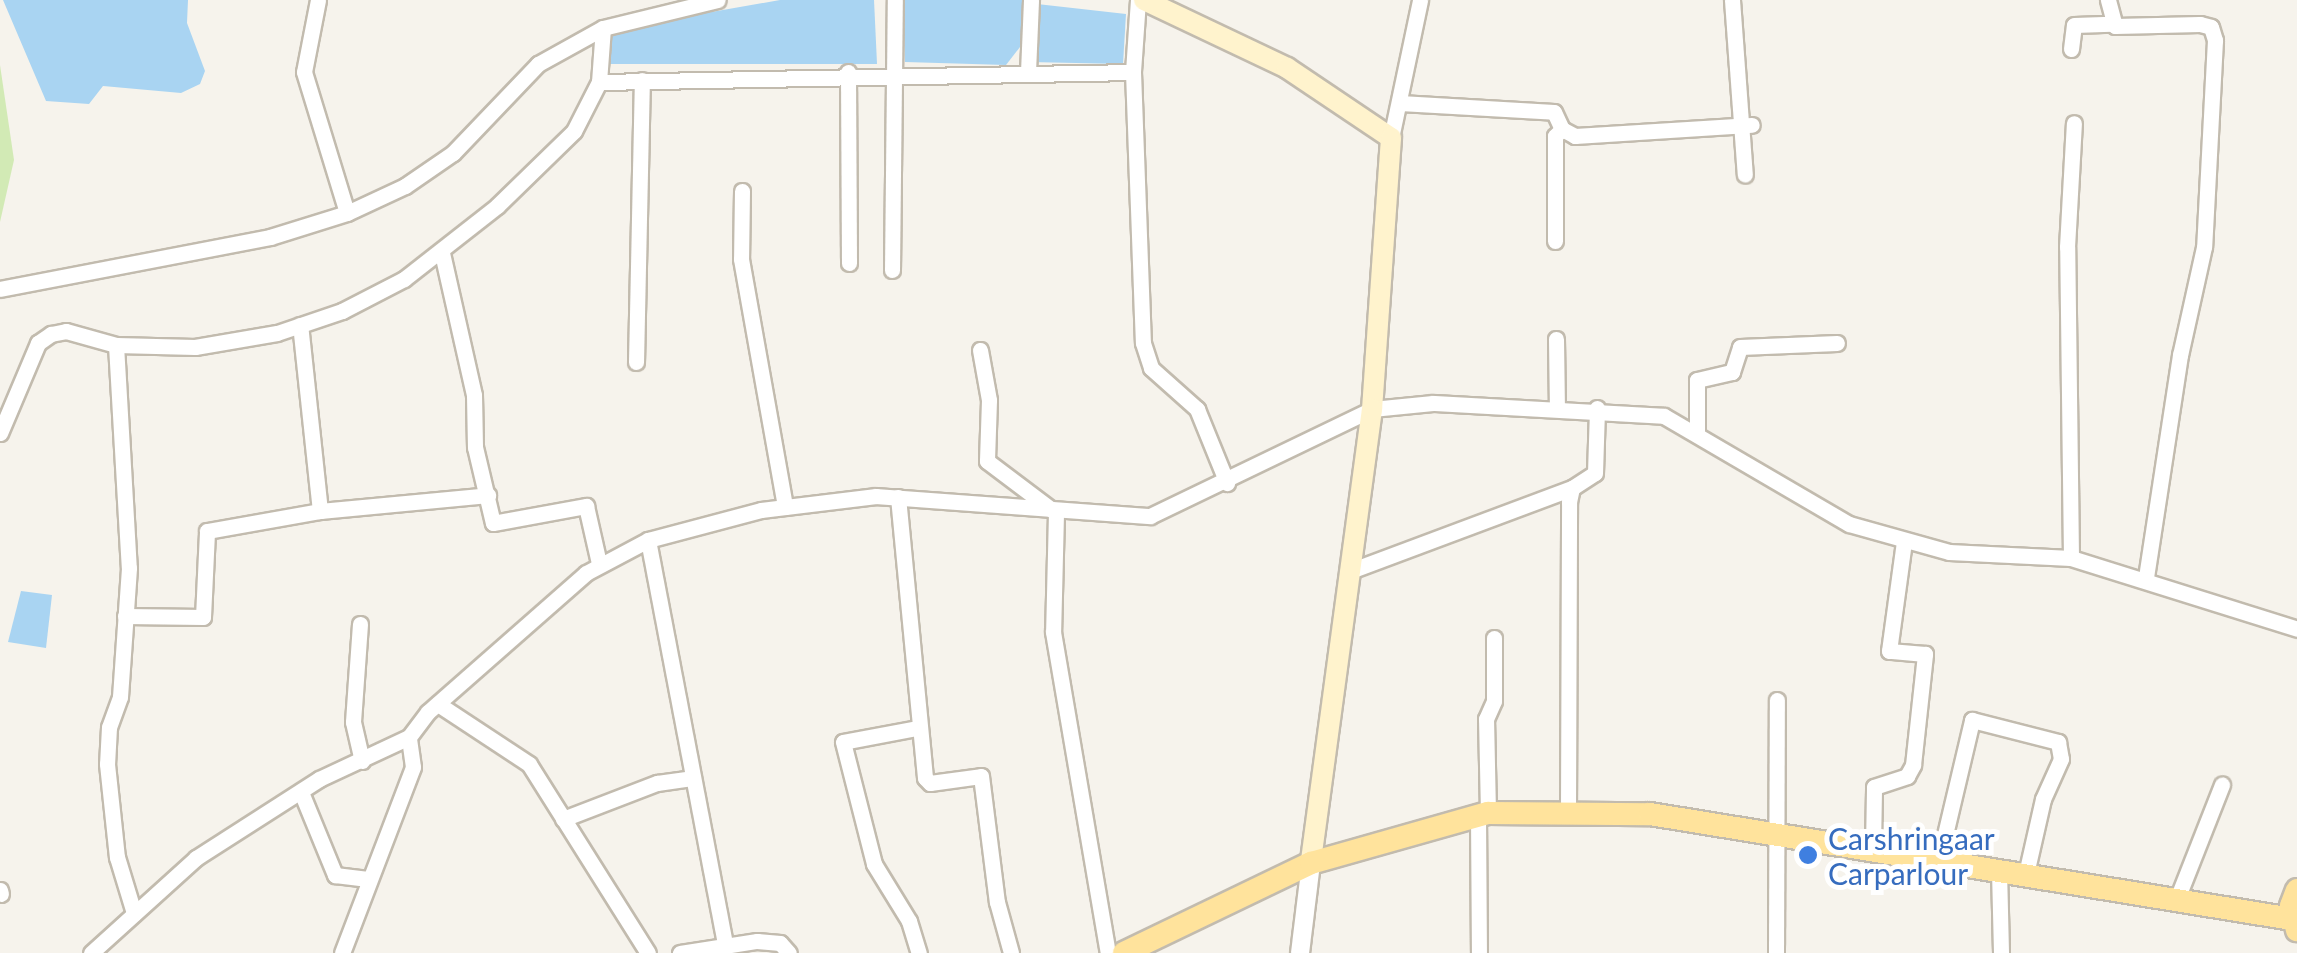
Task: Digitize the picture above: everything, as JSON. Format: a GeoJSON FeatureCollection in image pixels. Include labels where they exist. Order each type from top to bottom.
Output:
{"type":"FeatureCollection","features":[{"type":"Feature","properties":{"kind":"main road"},"geometry":{"type":"LineString","coordinates":[[1141,0],[1287,68],[1391,138],[1372,410],[1311,863]]}},
{"type":"Feature","properties":{"kind":"main road"},"geometry":{"type":"LineString","coordinates":[[1124,953],[1311,863],[1482,814],[1650,814],[2177,898],[2294,924],[2297,890]]}},
{"type":"Feature","properties":{"kind":"street"},"geometry":{"type":"LineString","coordinates":[[318,0],[304,72],[347,213]]}},
{"type":"Feature","properties":{"kind":"street"},"geometry":{"type":"LineString","coordinates":[[0,289],[270,238],[347,213],[405,186],[452,153],[538,64],[602,28],[718,0]]}},
{"type":"Feature","properties":{"kind":"street"},"geometry":{"type":"LineString","coordinates":[[892,270],[895,0]]}},
{"type":"Feature","properties":{"kind":"street"},"geometry":{"type":"LineString","coordinates":[[1028,64],[1031,0]]}},
{"type":"Feature","properties":{"kind":"street"},"geometry":{"type":"LineString","coordinates":[[1141,0],[1133,72],[1142,343],[1151,368],[1197,409],[1228,483]]}},
{"type":"Feature","properties":{"kind":"street"},"geometry":{"type":"LineString","coordinates":[[1391,138],[1420,0]]}},
{"type":"Feature","properties":{"kind":"street"},"geometry":{"type":"LineString","coordinates":[[1732,0],[1734,78],[1744,98],[1749,125],[1745,175]]}},
{"type":"Feature","properties":{"kind":"street"},"geometry":{"type":"LineString","coordinates":[[2108,0],[2111,24]]}},
{"type":"Feature","properties":{"kind":"street"},"geometry":{"type":"LineString","coordinates":[[2071,48],[2074,25],[2200,24],[2211,27],[2214,40],[2204,247],[2177,373],[2146,578]]}},
{"type":"Feature","properties":{"kind":"street"},"geometry":{"type":"LineString","coordinates":[[0,432],[38,344],[51,334],[116,345],[195,347],[300,325],[373,298],[442,254],[555,152],[583,118],[599,82],[602,28]]}},
{"type":"Feature","properties":{"kind":"street"},"geometry":{"type":"LineString","coordinates":[[599,82],[1028,64],[1133,72]]}},
{"type":"Feature","properties":{"kind":"street"},"geometry":{"type":"LineString","coordinates":[[848,72],[848,263]]}},
{"type":"Feature","properties":{"kind":"street"},"geometry":{"type":"LineString","coordinates":[[636,362],[642,80]]}},
{"type":"Feature","properties":{"kind":"street"},"geometry":{"type":"LineString","coordinates":[[1400,103],[1554,112],[1562,129],[1576,136],[1749,125]]}},
{"type":"Feature","properties":{"kind":"street"},"geometry":{"type":"LineString","coordinates":[[2071,558],[2067,305],[2074,123]]}},
{"type":"Feature","properties":{"kind":"street"},"geometry":{"type":"LineString","coordinates":[[1555,241],[1555,136],[1562,129]]}},
{"type":"Feature","properties":{"kind":"street"},"geometry":{"type":"LineString","coordinates":[[742,191],[741,259],[785,506]]}},
{"type":"Feature","properties":{"kind":"street"},"geometry":{"type":"LineString","coordinates":[[442,254],[474,395],[476,447],[492,523],[586,506],[599,563]]}},
{"type":"Feature","properties":{"kind":"street"},"geometry":{"type":"LineString","coordinates":[[300,325],[320,510]]}},
{"type":"Feature","properties":{"kind":"street"},"geometry":{"type":"LineString","coordinates":[[1556,340],[1556,407]]}},
{"type":"Feature","properties":{"kind":"street"},"geometry":{"type":"LineString","coordinates":[[1697,431],[1697,380],[1732,372],[1740,347],[1837,343]]}},
{"type":"Feature","properties":{"kind":"street"},"geometry":{"type":"LineString","coordinates":[[116,345],[129,537],[125,616],[107,764],[116,857],[134,913]]}},
{"type":"Feature","properties":{"kind":"street"},"geometry":{"type":"LineString","coordinates":[[980,350],[990,400],[987,462],[1056,513]]}},
{"type":"Feature","properties":{"kind":"street"},"geometry":{"type":"LineString","coordinates":[[95,953],[196,858],[301,792],[409,737],[438,704],[599,563],[648,540],[785,506],[898,496],[1056,513],[1150,516],[1228,483],[1372,410],[1433,403],[1597,408],[1664,416],[1697,431],[1801,500],[1904,542],[1949,552],[2071,558],[2146,578],[2297,629]]}},
{"type":"Feature","properties":{"kind":"street"},"geometry":{"type":"LineString","coordinates":[[1350,571],[1572,488],[1596,470],[1597,408]]}},
{"type":"Feature","properties":{"kind":"street"},"geometry":{"type":"LineString","coordinates":[[1568,813],[1564,674],[1572,488]]}},
{"type":"Feature","properties":{"kind":"street"},"geometry":{"type":"LineString","coordinates":[[125,616],[203,617],[206,530],[320,510],[488,495]]}},
{"type":"Feature","properties":{"kind":"street"},"geometry":{"type":"LineString","coordinates":[[898,496],[917,728],[930,783],[981,776],[998,902],[1011,953]]}},
{"type":"Feature","properties":{"kind":"street"},"geometry":{"type":"LineString","coordinates":[[1056,513],[1053,632],[1108,953]]}},
{"type":"Feature","properties":{"kind":"street"},"geometry":{"type":"LineString","coordinates":[[648,540],[725,943]]}},
{"type":"Feature","properties":{"kind":"street"},"geometry":{"type":"LineString","coordinates":[[1872,847],[1874,787],[1907,776],[1912,766],[1925,654],[1889,651],[1904,542]]}},
{"type":"Feature","properties":{"kind":"street"},"geometry":{"type":"LineString","coordinates":[[360,624],[353,722],[362,761]]}},
{"type":"Feature","properties":{"kind":"street"},"geometry":{"type":"LineString","coordinates":[[1479,953],[1486,718],[1494,701],[1494,638]]}},
{"type":"Feature","properties":{"kind":"street"},"geometry":{"type":"LineString","coordinates":[[1776,953],[1777,700]]}},
{"type":"Feature","properties":{"kind":"street"},"geometry":{"type":"LineString","coordinates":[[438,704],[512,750],[563,819],[648,953]]}},
{"type":"Feature","properties":{"kind":"street"},"geometry":{"type":"LineString","coordinates":[[1939,860],[1972,720],[2058,742],[2061,760],[2042,800],[2026,874]]}},
{"type":"Feature","properties":{"kind":"street"},"geometry":{"type":"LineString","coordinates":[[917,728],[842,742],[874,864],[919,953]]}},
{"type":"Feature","properties":{"kind":"street"},"geometry":{"type":"LineString","coordinates":[[342,953],[366,879],[413,766],[409,737]]}},
{"type":"Feature","properties":{"kind":"street"},"geometry":{"type":"LineString","coordinates":[[563,819],[656,783],[692,778]]}},
{"type":"Feature","properties":{"kind":"street"},"geometry":{"type":"LineString","coordinates":[[2177,898],[2222,786]]}},
{"type":"Feature","properties":{"kind":"street"},"geometry":{"type":"LineString","coordinates":[[301,792],[335,875],[366,879]]}},
{"type":"Feature","properties":{"kind":"street"},"geometry":{"type":"LineString","coordinates":[[1300,953],[1311,863]]}},
{"type":"Feature","properties":{"kind":"street"},"geometry":{"type":"LineString","coordinates":[[1999,870],[2001,953]]}},
{"type":"Feature","properties":{"kind":"street"},"geometry":{"type":"LineString","coordinates":[[680,953],[725,943],[780,943],[789,953]]}},
{"type":"Feature","properties":{"kind":"green space"},"geometry":{"type":"Polygon","coordinates":[[[0,65],[14,160],[0,222],[0,65]]]}},
{"type":"Feature","properties":{"kind":"water"},"geometry":{"type":"Polygon","coordinates":[[[3,0],[188,0],[187,23],[205,71],[200,84],[181,93],[103,86],[89,104],[46,101],[3,0]]]}},
{"type":"Feature","properties":{"kind":"water"},"geometry":{"type":"Polygon","coordinates":[[[780,0],[874,0],[877,64],[610,64],[604,45],[614,35],[649,23],[780,0]]]}},
{"type":"Feature","properties":{"kind":"water"},"geometry":{"type":"Polygon","coordinates":[[[903,0],[1025,0],[1020,47],[1006,65],[905,62],[903,0]]]}},
{"type":"Feature","properties":{"kind":"water"},"geometry":{"type":"Polygon","coordinates":[[[1037,4],[1126,14],[1123,64],[1029,62],[1037,4]]]}},
{"type":"Feature","properties":{"kind":"water"},"geometry":{"type":"Polygon","coordinates":[[[21,591],[52,595],[46,648],[8,642],[21,591]]]}},
{"type":"Feature","properties":{"kind":"place","name":"Carshringaar Carparlour"},"geometry":{"type":"Point","coordinates":[1808,855]}}]}
